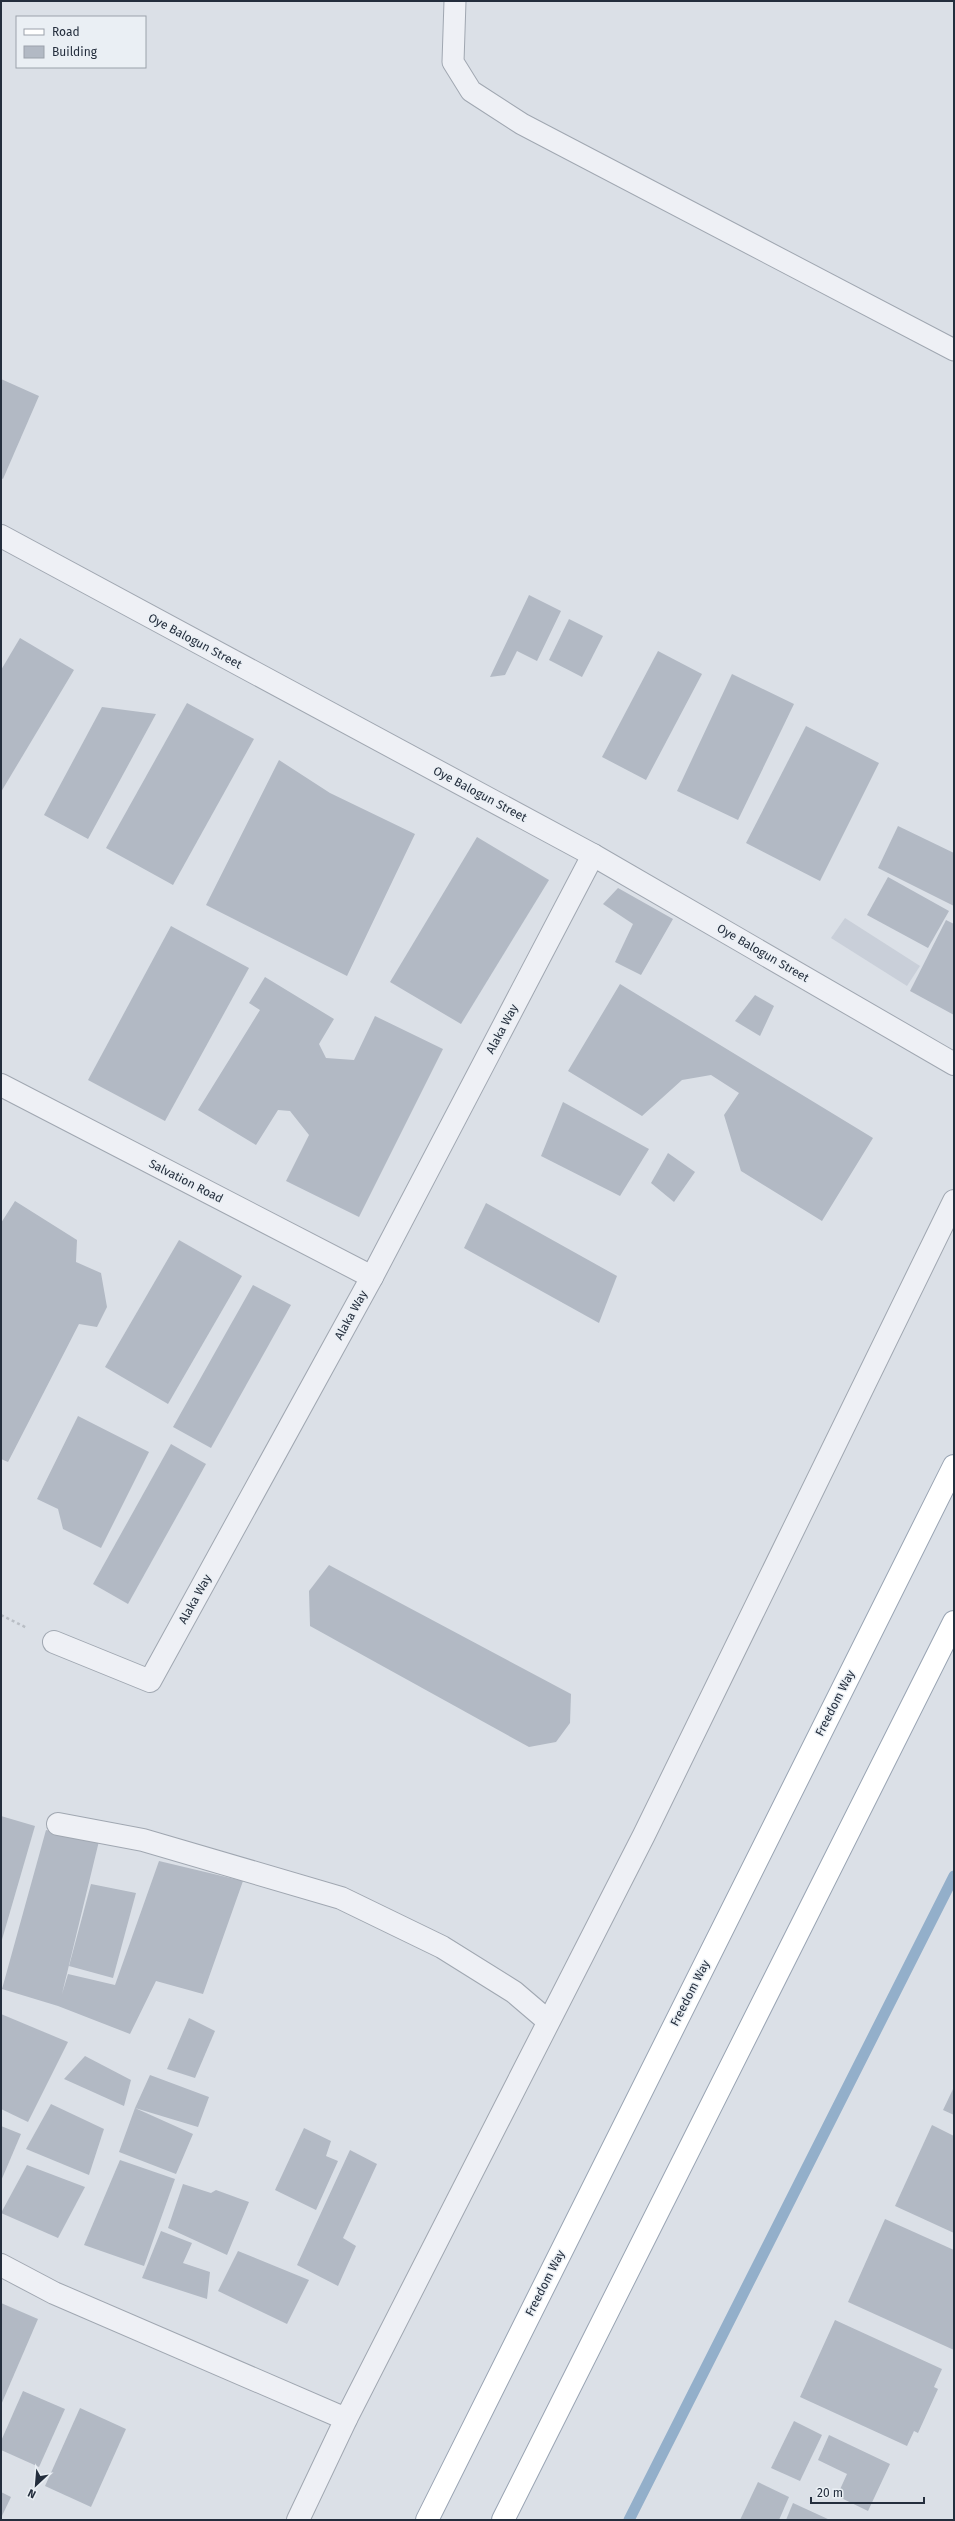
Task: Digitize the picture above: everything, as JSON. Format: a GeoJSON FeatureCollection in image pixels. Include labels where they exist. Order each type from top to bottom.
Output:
{"type":"FeatureCollection","features":[{"type":"Feature","properties":{"kind":"main road","name":"Freedom Way"},"geometry":{"type":"LineString","coordinates":[[427,2520],[954,1466]]}},
{"type":"Feature","properties":{"kind":"main road"},"geometry":{"type":"LineString","coordinates":[[503,2520],[954,1622]]}},
{"type":"Feature","properties":{"kind":"street","name":"Oye Balogun Street"},"geometry":{"type":"LineString","coordinates":[[1,536],[593,855],[954,1064]]}},
{"type":"Feature","properties":{"kind":"street","name":"Alaka Way"},"geometry":{"type":"LineString","coordinates":[[54,1642],[150,1681],[372,1277],[593,855]]}},
{"type":"Feature","properties":{"kind":"street","name":"Salvation Road"},"geometry":{"type":"LineString","coordinates":[[1,1085],[372,1277]]}},
{"type":"Feature","properties":{"kind":"street"},"geometry":{"type":"LineString","coordinates":[[298,2520],[346,2419],[548,2021],[644,1836],[954,1200]]}},
{"type":"Feature","properties":{"kind":"street"},"geometry":{"type":"LineString","coordinates":[[58,1824],[142,1840],[341,1898],[442,1946],[514,1992],[548,2021]]}},
{"type":"Feature","properties":{"kind":"street"},"geometry":{"type":"LineString","coordinates":[[1,2265],[54,2293],[346,2419]]}},
{"type":"Feature","properties":{"kind":"lane"},"geometry":{"type":"LineString","coordinates":[[455,1],[453,62],[471,91],[536,131],[954,350]]}},
{"type":"Feature","properties":{"kind":"shaded area"},"geometry":{"type":"Polygon","coordinates":[[[845,918],[920,966],[907,986],[831,938],[845,918]]]}},
{"type":"Feature","properties":{"kind":"building"},"geometry":{"type":"Polygon","coordinates":[[[1,379],[39,396],[3,479],[1,478],[1,379]]]}},
{"type":"Feature","properties":{"kind":"building"},"geometry":{"type":"Polygon","coordinates":[[[529,595],[561,611],[537,661],[517,651],[505,675],[490,677],[529,595]]]}},
{"type":"Feature","properties":{"kind":"building"},"geometry":{"type":"Polygon","coordinates":[[[569,619],[603,636],[582,677],[549,660],[569,619]]]}},
{"type":"Feature","properties":{"kind":"building"},"geometry":{"type":"Polygon","coordinates":[[[20,638],[74,670],[1,792],[1,670],[20,638]]]}},
{"type":"Feature","properties":{"kind":"building"},"geometry":{"type":"Polygon","coordinates":[[[658,651],[702,674],[646,780],[602,757],[658,651]]]}},
{"type":"Feature","properties":{"kind":"building"},"geometry":{"type":"Polygon","coordinates":[[[732,674],[794,704],[738,820],[677,791],[732,674]]]}},
{"type":"Feature","properties":{"kind":"building"},"geometry":{"type":"Polygon","coordinates":[[[187,703],[254,739],[173,885],[106,848],[187,703]]]}},
{"type":"Feature","properties":{"kind":"building"},"geometry":{"type":"Polygon","coordinates":[[[102,707],[156,714],[88,839],[44,815],[102,707]]]}},
{"type":"Feature","properties":{"kind":"building"},"geometry":{"type":"Polygon","coordinates":[[[806,726],[879,763],[820,881],[746,843],[806,726]]]}},
{"type":"Feature","properties":{"kind":"building"},"geometry":{"type":"Polygon","coordinates":[[[279,760],[330,793],[415,834],[347,976],[206,905],[279,760]]]}},
{"type":"Feature","properties":{"kind":"building"},"geometry":{"type":"Polygon","coordinates":[[[898,826],[954,853],[954,906],[878,868],[898,826]]]}},
{"type":"Feature","properties":{"kind":"building"},"geometry":{"type":"Polygon","coordinates":[[[477,837],[549,880],[461,1024],[390,982],[477,837]]]}},
{"type":"Feature","properties":{"kind":"building"},"geometry":{"type":"Polygon","coordinates":[[[888,877],[949,911],[928,948],[867,915],[888,877]]]}},
{"type":"Feature","properties":{"kind":"building"},"geometry":{"type":"Polygon","coordinates":[[[618,888],[673,919],[641,975],[615,962],[633,924],[603,904],[618,888]]]}},
{"type":"Feature","properties":{"kind":"building"},"geometry":{"type":"Polygon","coordinates":[[[946,920],[954,924],[954,1015],[910,991],[946,920]]]}},
{"type":"Feature","properties":{"kind":"building"},"geometry":{"type":"Polygon","coordinates":[[[171,926],[249,968],[165,1121],[88,1080],[171,926]]]}},
{"type":"Feature","properties":{"kind":"building"},"geometry":{"type":"Polygon","coordinates":[[[265,977],[334,1019],[319,1044],[326,1058],[354,1060],[375,1016],[443,1049],[359,1217],[286,1181],[309,1135],[290,1111],[278,1110],[256,1145],[198,1110],[260,1010],[249,1003],[265,977]]]}},
{"type":"Feature","properties":{"kind":"building"},"geometry":{"type":"Polygon","coordinates":[[[620,984],[873,1138],[822,1221],[741,1171],[724,1115],[739,1093],[711,1075],[682,1080],[642,1116],[568,1071],[620,984]]]}},
{"type":"Feature","properties":{"kind":"building"},"geometry":{"type":"Polygon","coordinates":[[[755,995],[774,1006],[760,1036],[735,1021],[755,995]]]}},
{"type":"Feature","properties":{"kind":"building"},"geometry":{"type":"Polygon","coordinates":[[[563,1102],[649,1149],[620,1196],[541,1156],[563,1102]]]}},
{"type":"Feature","properties":{"kind":"building"},"geometry":{"type":"Polygon","coordinates":[[[668,1153],[695,1172],[674,1202],[651,1183],[668,1153]]]}},
{"type":"Feature","properties":{"kind":"building"},"geometry":{"type":"Polygon","coordinates":[[[15,1201],[77,1240],[76,1262],[101,1273],[107,1307],[97,1327],[79,1324],[8,1462],[1,1459],[1,1223],[15,1201]]]}},
{"type":"Feature","properties":{"kind":"building"},"geometry":{"type":"Polygon","coordinates":[[[486,1203],[617,1276],[599,1323],[464,1248],[486,1203]]]}},
{"type":"Feature","properties":{"kind":"building"},"geometry":{"type":"Polygon","coordinates":[[[179,1240],[242,1276],[168,1404],[105,1367],[179,1240]]]}},
{"type":"Feature","properties":{"kind":"building"},"geometry":{"type":"Polygon","coordinates":[[[253,1285],[291,1305],[211,1448],[173,1427],[253,1285]]]}},
{"type":"Feature","properties":{"kind":"building"},"geometry":{"type":"Polygon","coordinates":[[[78,1416],[149,1452],[101,1548],[63,1529],[58,1509],[37,1499],[78,1416]]]}},
{"type":"Feature","properties":{"kind":"building"},"geometry":{"type":"Polygon","coordinates":[[[171,1444],[206,1464],[128,1604],[93,1584],[171,1444]]]}},
{"type":"Feature","properties":{"kind":"building"},"geometry":{"type":"Polygon","coordinates":[[[329,1565],[571,1694],[570,1723],[556,1742],[529,1747],[310,1626],[309,1591],[329,1565]]]}},
{"type":"Feature","properties":{"kind":"building"},"geometry":{"type":"Polygon","coordinates":[[[1,1816],[35,1826],[1,1943],[1,1816]]]}},
{"type":"Feature","properties":{"kind":"building"},"geometry":{"type":"Polygon","coordinates":[[[46,1830],[99,1841],[62,1994],[68,1974],[115,1985],[159,1861],[243,1881],[203,1994],[156,1981],[130,2034],[58,2006],[2,1989],[46,1830]]]}},
{"type":"Feature","properties":{"kind":"building"},"geometry":{"type":"Polygon","coordinates":[[[91,1884],[136,1893],[113,1978],[69,1966],[91,1884]]]}},
{"type":"Feature","properties":{"kind":"building"},"geometry":{"type":"Polygon","coordinates":[[[1,2014],[68,2042],[28,2122],[1,2109],[1,2014]]]}},
{"type":"Feature","properties":{"kind":"building"},"geometry":{"type":"Polygon","coordinates":[[[189,2018],[215,2031],[195,2078],[167,2069],[189,2018]]]}},
{"type":"Feature","properties":{"kind":"building"},"geometry":{"type":"Polygon","coordinates":[[[85,2056],[131,2080],[124,2106],[64,2079],[85,2056]]]}},
{"type":"Feature","properties":{"kind":"building"},"geometry":{"type":"Polygon","coordinates":[[[150,2075],[209,2097],[198,2127],[135,2108],[150,2075]]]}},
{"type":"Feature","properties":{"kind":"building"},"geometry":{"type":"Polygon","coordinates":[[[954,2087],[954,2115],[943,2110],[954,2087]]]}},
{"type":"Feature","properties":{"kind":"building"},"geometry":{"type":"Polygon","coordinates":[[[51,2104],[104,2129],[89,2175],[26,2149],[51,2104]]]}},
{"type":"Feature","properties":{"kind":"building"},"geometry":{"type":"Polygon","coordinates":[[[135,2108],[193,2134],[176,2174],[119,2152],[135,2108]]]}},
{"type":"Feature","properties":{"kind":"building"},"geometry":{"type":"Polygon","coordinates":[[[932,2125],[954,2136],[954,2233],[895,2206],[932,2125]]]}},
{"type":"Feature","properties":{"kind":"building"},"geometry":{"type":"Polygon","coordinates":[[[1,2126],[21,2134],[1,2181],[1,2126]]]}},
{"type":"Feature","properties":{"kind":"building"},"geometry":{"type":"Polygon","coordinates":[[[304,2128],[331,2141],[326,2156],[338,2161],[316,2210],[275,2190],[304,2128]]]}},
{"type":"Feature","properties":{"kind":"building"},"geometry":{"type":"Polygon","coordinates":[[[350,2150],[377,2164],[343,2238],[356,2246],[338,2286],[297,2265],[350,2150]]]}},
{"type":"Feature","properties":{"kind":"building"},"geometry":{"type":"Polygon","coordinates":[[[120,2160],[175,2179],[144,2266],[84,2245],[120,2160]]]}},
{"type":"Feature","properties":{"kind":"building"},"geometry":{"type":"Polygon","coordinates":[[[27,2165],[85,2187],[58,2238],[1,2213],[27,2165]]]}},
{"type":"Feature","properties":{"kind":"building"},"geometry":{"type":"Polygon","coordinates":[[[183,2184],[211,2193],[216,2190],[249,2202],[227,2255],[168,2228],[183,2184]]]}},
{"type":"Feature","properties":{"kind":"building"},"geometry":{"type":"Polygon","coordinates":[[[885,2219],[954,2250],[954,2350],[848,2302],[885,2219]]]}},
{"type":"Feature","properties":{"kind":"building"},"geometry":{"type":"Polygon","coordinates":[[[161,2231],[192,2243],[183,2263],[210,2272],[207,2299],[142,2278],[161,2231]]]}},
{"type":"Feature","properties":{"kind":"building"},"geometry":{"type":"Polygon","coordinates":[[[238,2251],[309,2280],[287,2324],[218,2291],[238,2251]]]}},
{"type":"Feature","properties":{"kind":"building"},"geometry":{"type":"Polygon","coordinates":[[[1,2303],[38,2319],[1,2405],[1,2303]]]}},
{"type":"Feature","properties":{"kind":"building"},"geometry":{"type":"Polygon","coordinates":[[[835,2320],[942,2369],[934,2387],[938,2389],[918,2433],[914,2431],[907,2446],[800,2397],[835,2320]]]}},
{"type":"Feature","properties":{"kind":"building"},"geometry":{"type":"Polygon","coordinates":[[[23,2391],[65,2409],[39,2467],[1,2450],[1,2441],[23,2391]]]}},
{"type":"Feature","properties":{"kind":"building"},"geometry":{"type":"Polygon","coordinates":[[[80,2408],[126,2429],[91,2507],[45,2486],[80,2408]]]}},
{"type":"Feature","properties":{"kind":"building"},"geometry":{"type":"Polygon","coordinates":[[[794,2421],[822,2435],[800,2481],[771,2468],[794,2421]]]}},
{"type":"Feature","properties":{"kind":"building"},"geometry":{"type":"Polygon","coordinates":[[[829,2435],[890,2464],[868,2511],[837,2496],[847,2474],[818,2460],[829,2435]]]}},
{"type":"Feature","properties":{"kind":"building"},"geometry":{"type":"Polygon","coordinates":[[[758,2482],[789,2497],[779,2520],[740,2520],[758,2482]]]}},
{"type":"Feature","properties":{"kind":"building"},"geometry":{"type":"Polygon","coordinates":[[[1,2492],[11,2497],[1,2518],[1,2492]]]}},
{"type":"Feature","properties":{"kind":"building"},"geometry":{"type":"Polygon","coordinates":[[[793,2503],[830,2520],[786,2520],[793,2503]]]}},
{"type":"Feature","properties":{"kind":"waterway"},"geometry":{"type":"LineString","coordinates":[[629,2520],[954,1876]]}}]}
